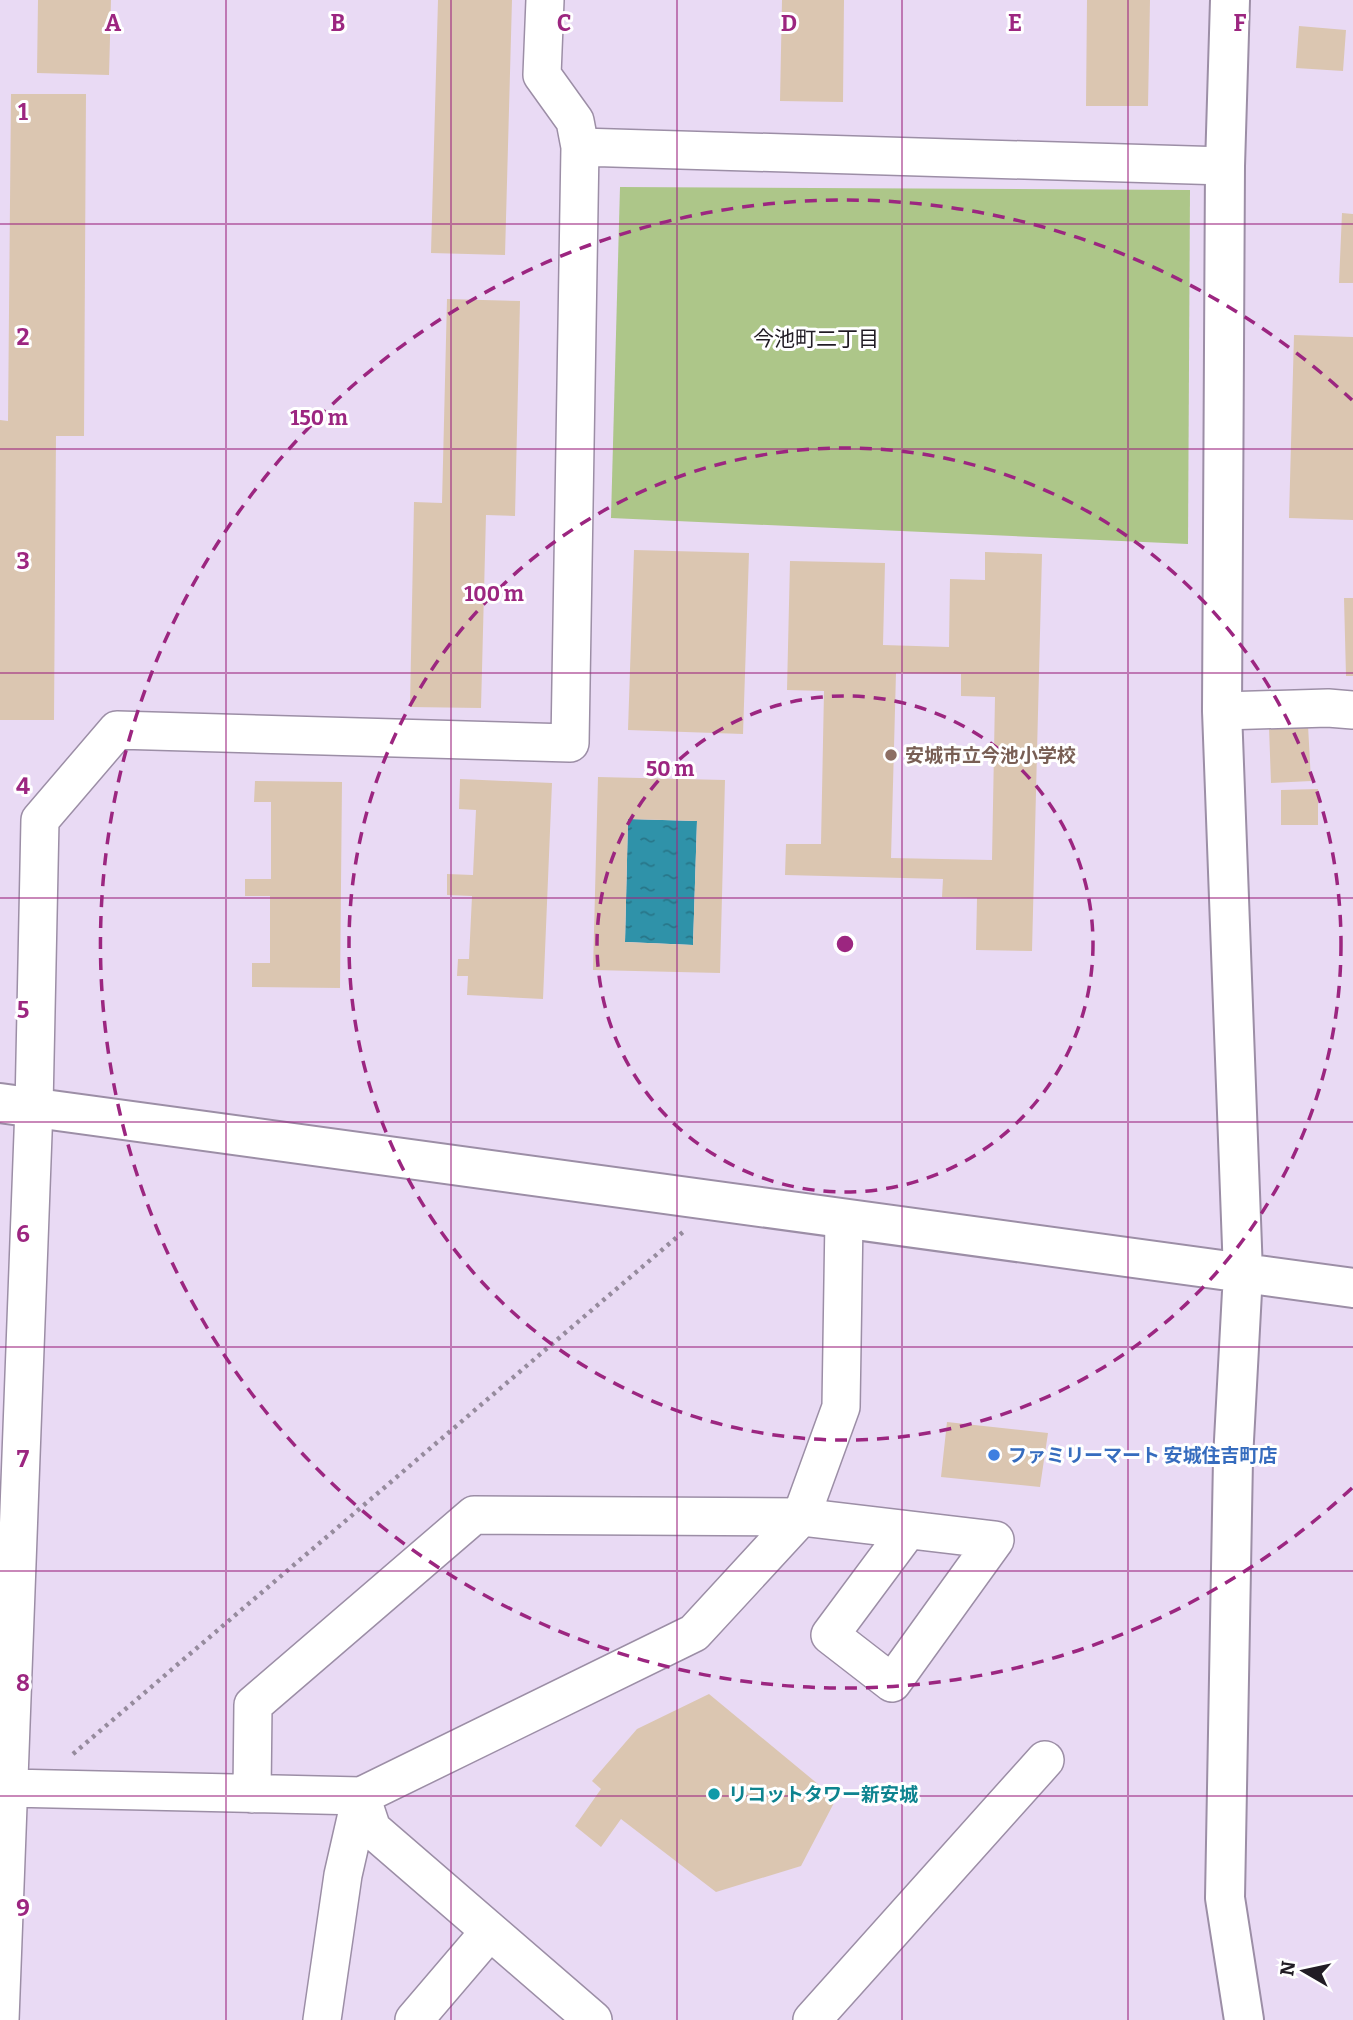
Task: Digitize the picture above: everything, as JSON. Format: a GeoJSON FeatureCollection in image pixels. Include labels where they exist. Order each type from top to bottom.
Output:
{"type":"FeatureCollection","features":[{"type":"Feature","properties":{"kind":"street"},"geometry":{"type":"LineString","coordinates":[[1,2020],[20,1789],[17,1105],[40,820],[117,730],[570,743],[580,147],[575,121],[542,75],[545,0]]}},
{"type":"Feature","properties":{"kind":"street"},"geometry":{"type":"LineString","coordinates":[[1230,0],[1225,166],[1222,711],[1243,1273],[1233,1458],[1225,1898],[1244,2020]]}},
{"type":"Feature","properties":{"kind":"street"},"geometry":{"type":"LineString","coordinates":[[580,147],[1225,166]]}},
{"type":"Feature","properties":{"kind":"street"},"geometry":{"type":"LineString","coordinates":[[1222,711],[1328,708],[1353,710]]}},
{"type":"Feature","properties":{"kind":"street"},"geometry":{"type":"LineString","coordinates":[[17,1105],[1353,1288]]}},
{"type":"Feature","properties":{"kind":"street"},"geometry":{"type":"LineString","coordinates":[[20,1789],[361,1796],[694,1633],[801,1517],[841,1407],[844,1219]]}},
{"type":"Feature","properties":{"kind":"street"},"geometry":{"type":"LineString","coordinates":[[252,1794],[253,1705],[474,1515],[801,1517],[995,1540],[892,1683],[830,1635],[908,1530]]}},
{"type":"Feature","properties":{"kind":"street"},"geometry":{"type":"LineString","coordinates":[[812,2020],[1045,1760]]}},
{"type":"Feature","properties":{"kind":"street"},"geometry":{"type":"LineString","coordinates":[[361,1796],[372,1829],[593,2020]]}},
{"type":"Feature","properties":{"kind":"street"},"geometry":{"type":"LineString","coordinates":[[322,2020],[343,1875],[361,1796]]}},
{"type":"Feature","properties":{"kind":"street"},"geometry":{"type":"LineString","coordinates":[[414,2020],[490,1931]]}},
{"type":"Feature","properties":{"kind":"path"},"geometry":{"type":"LineString","coordinates":[[20,1789],[719,1200]]}},
{"type":"Feature","properties":{"kind":"green space"},"geometry":{"type":"Polygon","coordinates":[[[620,187],[1190,190],[1188,544],[611,518],[620,187]]]}},
{"type":"Feature","properties":{"kind":"water"},"geometry":{"type":"Polygon","coordinates":[[[628,819],[697,821],[693,945],[625,942],[628,819]]]}},
{"type":"Feature","properties":{"kind":"building"},"geometry":{"type":"Polygon","coordinates":[[[38,0],[111,0],[109,75],[37,73],[38,0]]]}},
{"type":"Feature","properties":{"kind":"building"},"geometry":{"type":"Polygon","coordinates":[[[438,0],[512,0],[505,255],[431,253],[438,0]]]}},
{"type":"Feature","properties":{"kind":"building"},"geometry":{"type":"Polygon","coordinates":[[[782,0],[844,0],[843,102],[780,101],[782,0]]]}},
{"type":"Feature","properties":{"kind":"building"},"geometry":{"type":"Polygon","coordinates":[[[1087,0],[1150,0],[1148,106],[1086,106],[1087,0]]]}},
{"type":"Feature","properties":{"kind":"building"},"geometry":{"type":"Polygon","coordinates":[[[1299,26],[1346,30],[1343,71],[1296,68],[1299,26]]]}},
{"type":"Feature","properties":{"kind":"building"},"geometry":{"type":"Polygon","coordinates":[[[11,94],[86,94],[84,436],[56,436],[54,720],[0,720],[0,420],[8,421],[11,94]]]}},
{"type":"Feature","properties":{"kind":"building"},"geometry":{"type":"Polygon","coordinates":[[[1342,213],[1353,214],[1353,283],[1339,283],[1342,213]]]}},
{"type":"Feature","properties":{"kind":"building"},"geometry":{"type":"Polygon","coordinates":[[[447,299],[520,301],[515,516],[486,515],[481,708],[410,707],[414,502],[442,503],[447,299]]]}},
{"type":"Feature","properties":{"kind":"building"},"geometry":{"type":"Polygon","coordinates":[[[1294,335],[1353,337],[1353,520],[1289,518],[1294,335]]]}},
{"type":"Feature","properties":{"kind":"building"},"geometry":{"type":"Polygon","coordinates":[[[634,550],[749,553],[743,734],[628,730],[634,550]]]}},
{"type":"Feature","properties":{"kind":"building"},"geometry":{"type":"Polygon","coordinates":[[[985,552],[1042,554],[1032,951],[976,950],[977,898],[942,897],[943,879],[785,875],[786,844],[821,844],[824,691],[787,690],[790,561],[885,563],[883,645],[949,647],[950,579],[985,580],[985,552]],[[896,673],[891,858],[992,860],[995,697],[961,696],[961,674],[896,673]]]}},
{"type":"Feature","properties":{"kind":"building"},"geometry":{"type":"Polygon","coordinates":[[[1344,598],[1353,598],[1353,676],[1346,676],[1344,598]]]}},
{"type":"Feature","properties":{"kind":"building"},"geometry":{"type":"Polygon","coordinates":[[[1308,725],[1311,781],[1271,783],[1269,727],[1308,725]]]}},
{"type":"Feature","properties":{"kind":"building"},"geometry":{"type":"Polygon","coordinates":[[[598,777],[725,780],[720,973],[593,970],[598,777]],[[628,819],[625,942],[693,945],[697,821],[628,819]]]}},
{"type":"Feature","properties":{"kind":"building"},"geometry":{"type":"Polygon","coordinates":[[[460,779],[552,783],[543,999],[467,995],[468,976],[457,976],[458,959],[469,959],[472,896],[447,895],[447,874],[473,875],[476,810],[459,809],[460,779]]]}},
{"type":"Feature","properties":{"kind":"building"},"geometry":{"type":"Polygon","coordinates":[[[255,781],[342,782],[340,988],[252,987],[252,963],[270,963],[270,896],[245,896],[245,879],[271,879],[271,802],[254,802],[255,781]]]}},
{"type":"Feature","properties":{"kind":"building"},"geometry":{"type":"Polygon","coordinates":[[[1318,789],[1318,825],[1281,825],[1281,790],[1318,789]]]}},
{"type":"Feature","properties":{"kind":"building","name":"ファミリーマート 安城住吉町店"},"geometry":{"type":"Polygon","coordinates":[[[947,1422],[1048,1433],[1040,1487],[941,1477],[947,1422]]]}},
{"type":"Feature","properties":{"kind":"building","name":"リコットタワー新安城"},"geometry":{"type":"Polygon","coordinates":[[[709,1694],[836,1799],[801,1866],[716,1892],[621,1819],[601,1847],[575,1826],[601,1789],[592,1781],[637,1729],[709,1694]]]}},
{"type":"Feature","properties":{"kind":"place","name":"安城市立今池小学校"},"geometry":{"type":"Point","coordinates":[891,755]}},
{"type":"Feature","properties":{"kind":"place","name":"ファミリーマート 安城住吉町店"},"geometry":{"type":"Point","coordinates":[994,1455]}},
{"type":"Feature","properties":{"kind":"place","name":"リコットタワー新安城"},"geometry":{"type":"Point","coordinates":[714,1794]}},
{"type":"Feature","properties":{"kind":"district","name":"今池町二丁目"},"geometry":{"type":"Point","coordinates":[816,339]}}]}
